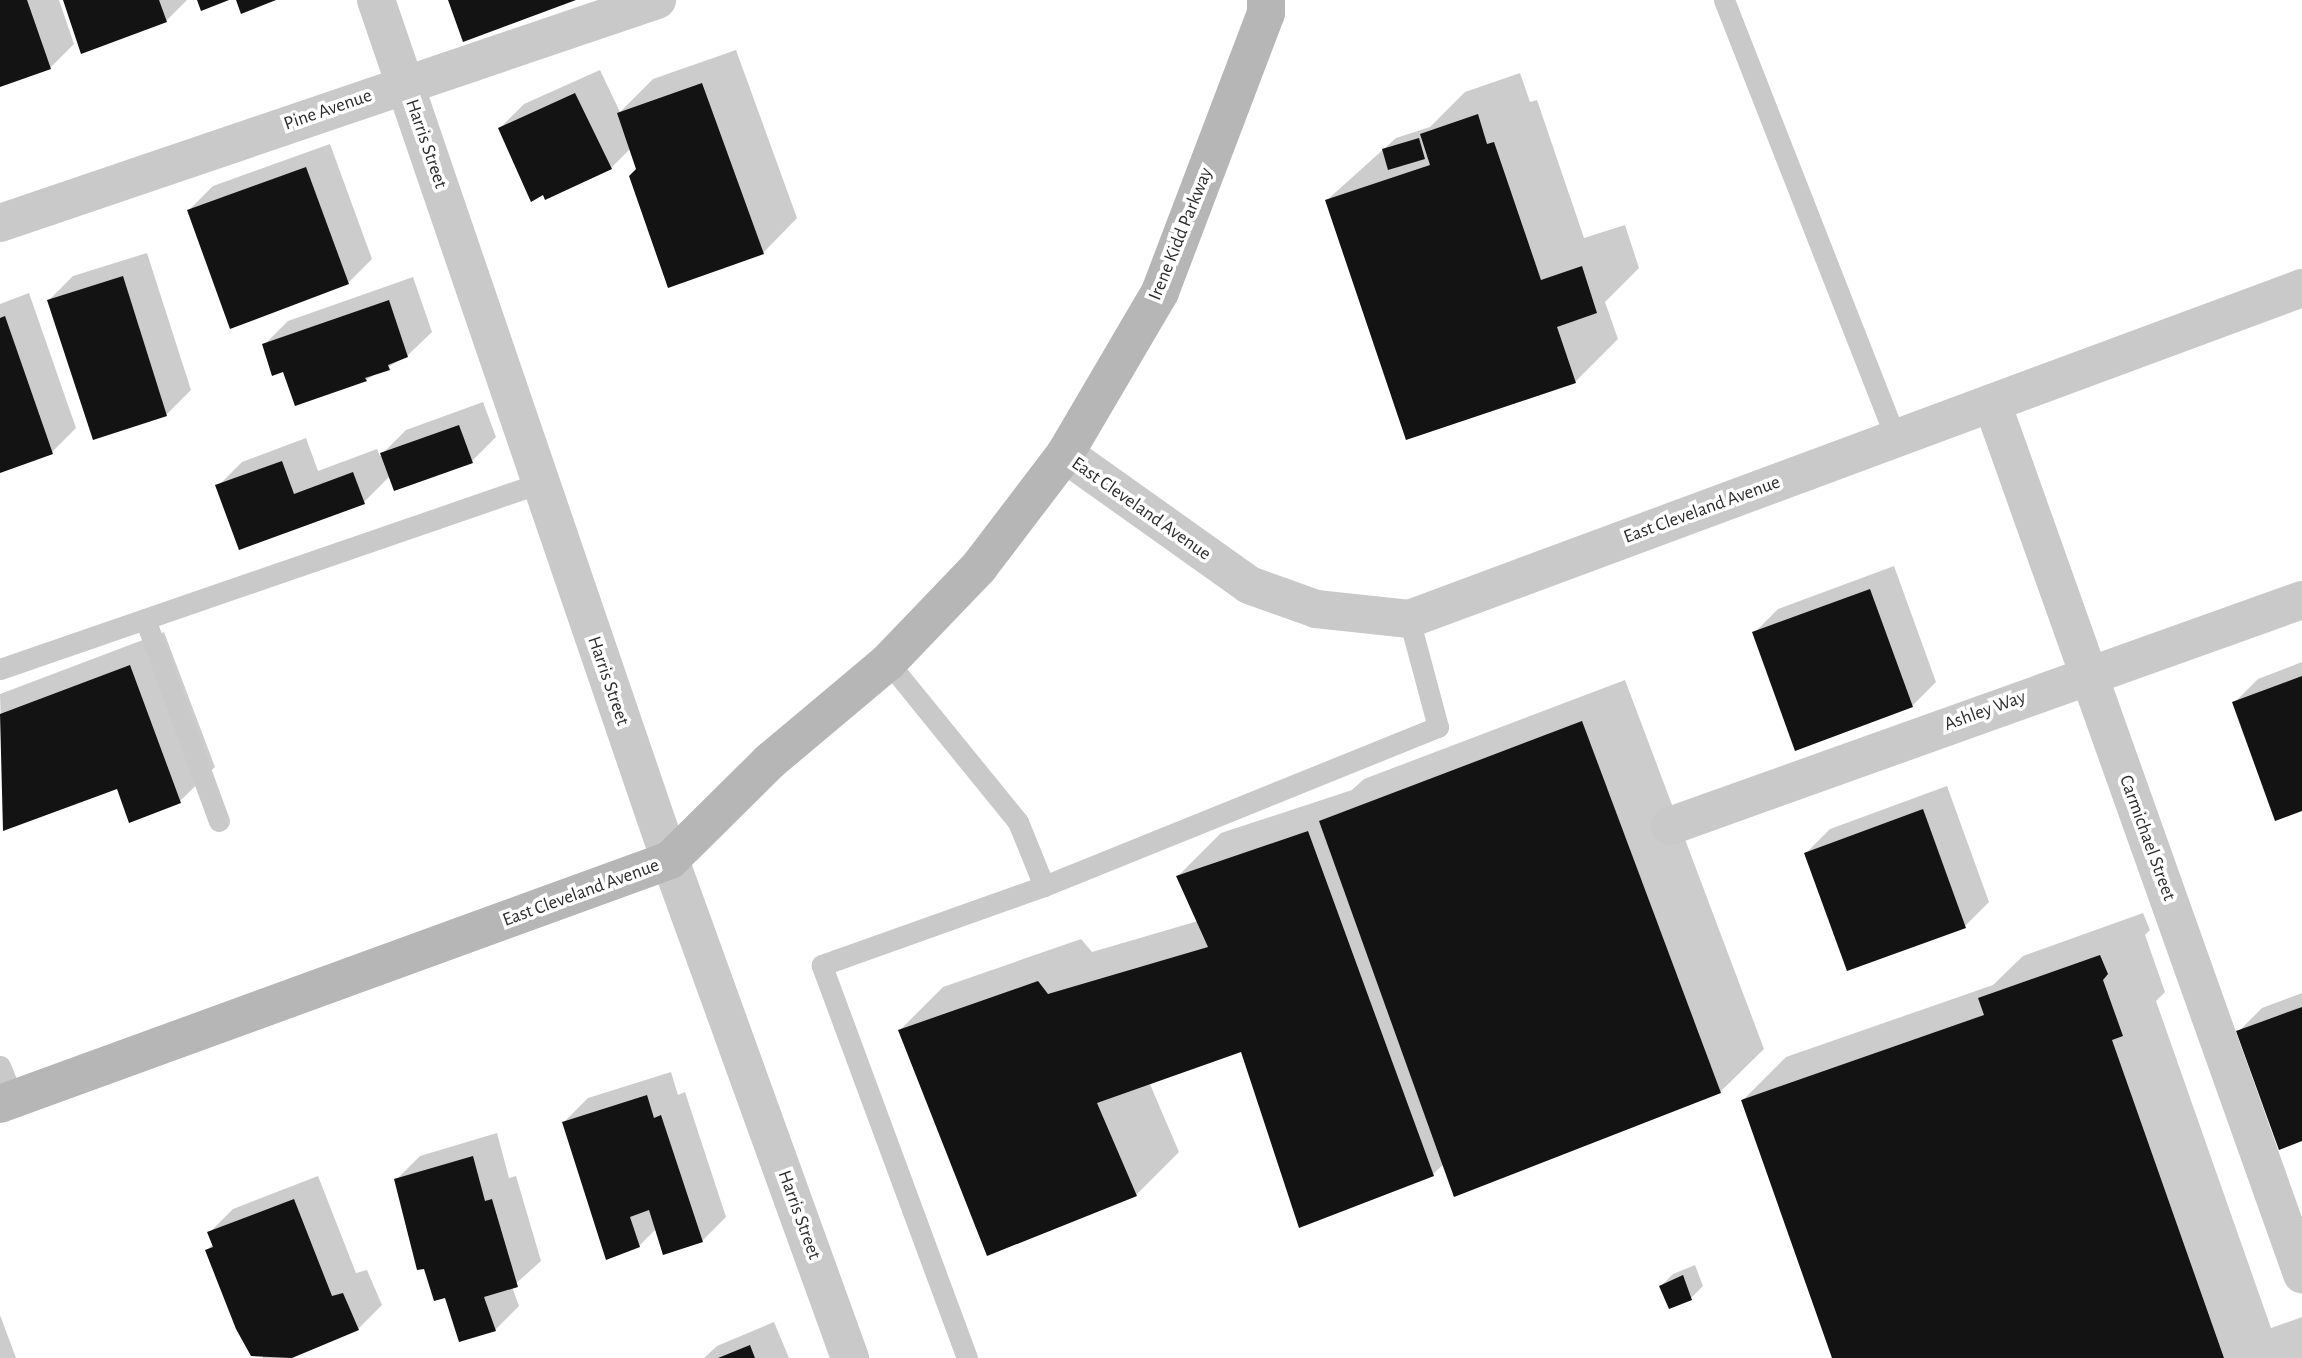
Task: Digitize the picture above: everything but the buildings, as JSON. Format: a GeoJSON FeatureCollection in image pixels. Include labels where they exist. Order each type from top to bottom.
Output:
{"type":"FeatureCollection","features":[{"type":"Feature","properties":{"kind":"main road","name":"Irene Kidd Parkway"},"geometry":{"type":"LineString","coordinates":[[1065,454],[1160,292],[1266,13],[1266,0]]}},
{"type":"Feature","properties":{"kind":"main road","name":"East Cleveland Avenue"},"geometry":{"type":"LineString","coordinates":[[4,1090],[670,860],[770,761],[888,662],[979,567],[1065,454]]}},
{"type":"Feature","properties":{"kind":"street","name":"Harris Street"},"geometry":{"type":"LineString","coordinates":[[376,0],[670,860],[850,1358]]}},
{"type":"Feature","properties":{"kind":"street","name":"Pine Avenue"},"geometry":{"type":"LineString","coordinates":[[0,223],[657,0]]}},
{"type":"Feature","properties":{"kind":"street","name":"East Cleveland Avenue"},"geometry":{"type":"LineString","coordinates":[[1065,454],[1249,585],[1316,609],[1409,619],[2302,288]]}},
{"type":"Feature","properties":{"kind":"street","name":"Carmichael Street"},"geometry":{"type":"LineString","coordinates":[[1992,402],[2302,1274]]}},
{"type":"Feature","properties":{"kind":"street","name":"Ashley Way"},"geometry":{"type":"LineString","coordinates":[[1670,826],[2088,673],[2302,600]]}},
{"type":"Feature","properties":{"kind":"lane"},"geometry":{"type":"LineString","coordinates":[[1724,0],[1896,439]]}},
{"type":"Feature","properties":{"kind":"lane"},"geometry":{"type":"LineString","coordinates":[[0,669],[540,483]]}},
{"type":"Feature","properties":{"kind":"lane"},"geometry":{"type":"LineString","coordinates":[[145,619],[219,821]]}},
{"type":"Feature","properties":{"kind":"lane"},"geometry":{"type":"LineString","coordinates":[[967,1358],[822,965],[1044,886],[1438,727],[1409,619]]}},
{"type":"Feature","properties":{"kind":"lane"},"geometry":{"type":"LineString","coordinates":[[888,662],[1018,822],[1044,886]]}}]}
